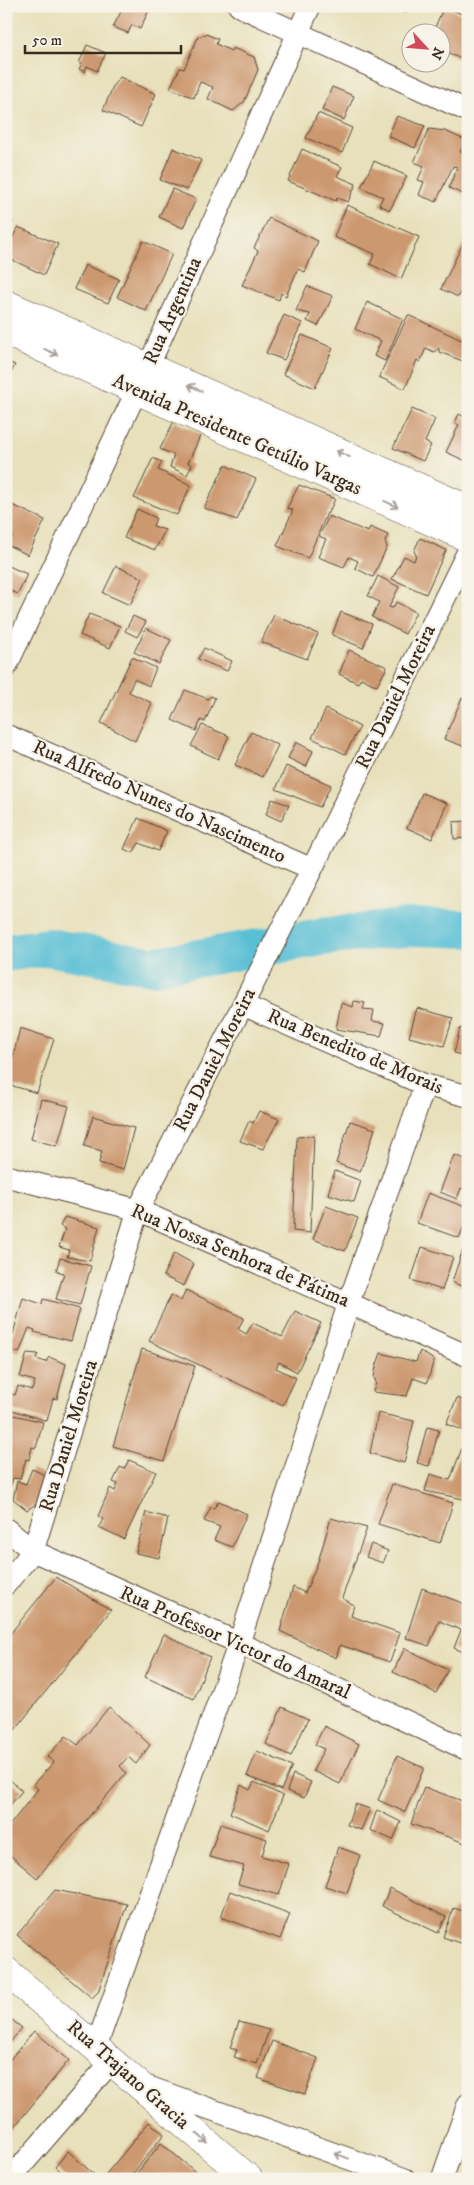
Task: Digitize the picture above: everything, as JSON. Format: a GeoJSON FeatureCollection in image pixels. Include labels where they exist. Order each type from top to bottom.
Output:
{"type":"FeatureCollection","features":[{"type":"Feature","properties":{"kind":"main road","name":"Avenida Presidente Getúlio Vargas"},"geometry":{"type":"LineString","coordinates":[[6,304],[142,379],[468,538]]}},
{"type":"Feature","properties":{"kind":"main road","name":"Avenida Presidente Getúlio Vargas"},"geometry":{"type":"LineString","coordinates":[[6,332],[142,379],[468,509]]}},
{"type":"Feature","properties":{"kind":"main road","name":"Rua Trajano Gracia"},"geometry":{"type":"LineString","coordinates":[[6,1971],[249,2179]]}},
{"type":"Feature","properties":{"kind":"street"},"geometry":{"type":"LineString","coordinates":[[239,6],[468,111]]}},
{"type":"Feature","properties":{"kind":"street","name":"Rua Argentina"},"geometry":{"type":"LineString","coordinates":[[6,667],[142,379],[310,6]]}},
{"type":"Feature","properties":{"kind":"street","name":"Rua Daniel Moreira"},"geometry":{"type":"LineString","coordinates":[[6,1584],[33,1551],[138,1210],[312,869],[468,551]]}},
{"type":"Feature","properties":{"kind":"street","name":"Rua Alfredo Nunes do Nascimento"},"geometry":{"type":"LineString","coordinates":[[6,735],[312,869]]}},
{"type":"Feature","properties":{"kind":"street","name":"Rua Benedito de Morais"},"geometry":{"type":"LineString","coordinates":[[243,1005],[425,1085],[468,1096]]}},
{"type":"Feature","properties":{"kind":"street"},"geometry":{"type":"LineString","coordinates":[[10,2179],[104,2054],[349,1302],[425,1085]]}},
{"type":"Feature","properties":{"kind":"street","name":"Rua Nossa Senhora de Fátima"},"geometry":{"type":"LineString","coordinates":[[6,1176],[138,1210],[468,1356]]}},
{"type":"Feature","properties":{"kind":"street","name":"Rua Professor Victor do Amaral"},"geometry":{"type":"LineString","coordinates":[[6,1529],[33,1551],[239,1643],[468,1750]]}},
{"type":"Feature","properties":{"kind":"street"},"geometry":{"type":"LineString","coordinates":[[138,2084],[405,2179]]}},
{"type":"Feature","properties":{"kind":"street"},"geometry":{"type":"LineString","coordinates":[[442,2179],[468,2104]]}},
{"type":"Feature","properties":{"kind":"building"},"geometry":{"type":"Polygon","coordinates":[[[124,6],[151,6],[140,29],[132,25],[128,33],[113,27],[124,6]]]}},
{"type":"Feature","properties":{"kind":"building"},"geometry":{"type":"Polygon","coordinates":[[[389,6],[409,6],[406,13],[389,6]]]}},
{"type":"Feature","properties":{"kind":"building"},"geometry":{"type":"Polygon","coordinates":[[[444,6],[468,17],[468,44],[461,59],[452,55],[452,22],[437,22],[444,6]]]}},
{"type":"Feature","properties":{"kind":"building"},"geometry":{"type":"Polygon","coordinates":[[[206,34],[218,39],[216,44],[231,51],[233,48],[254,57],[258,70],[244,102],[233,111],[208,99],[213,87],[200,82],[194,98],[170,88],[180,68],[184,69],[198,37],[206,34]]]}},
{"type":"Feature","properties":{"kind":"building"},"geometry":{"type":"Polygon","coordinates":[[[87,45],[106,53],[97,71],[87,66],[85,72],[79,69],[82,64],[79,63],[87,45]]]}},
{"type":"Feature","properties":{"kind":"building"},"geometry":{"type":"Polygon","coordinates":[[[120,77],[156,94],[141,127],[103,110],[114,84],[120,77]]]}},
{"type":"Feature","properties":{"kind":"building"},"geometry":{"type":"Polygon","coordinates":[[[332,87],[354,96],[344,120],[322,110],[332,87]]]}},
{"type":"Feature","properties":{"kind":"building"},"geometry":{"type":"Polygon","coordinates":[[[318,113],[352,128],[342,153],[306,138],[318,113]]]}},
{"type":"Feature","properties":{"kind":"building"},"geometry":{"type":"Polygon","coordinates":[[[397,116],[425,126],[415,148],[388,136],[397,116]]]}},
{"type":"Feature","properties":{"kind":"building"},"geometry":{"type":"Polygon","coordinates":[[[429,129],[445,131],[465,140],[460,152],[463,152],[468,147],[468,196],[449,188],[457,167],[453,166],[436,202],[419,195],[424,182],[418,180],[424,166],[414,162],[429,129]]]}},
{"type":"Feature","properties":{"kind":"building"},"geometry":{"type":"Polygon","coordinates":[[[173,148],[201,160],[187,190],[160,180],[173,148]]]}},
{"type":"Feature","properties":{"kind":"building"},"geometry":{"type":"Polygon","coordinates":[[[302,149],[342,167],[337,176],[356,184],[348,202],[337,198],[336,201],[288,181],[302,149]]]}},
{"type":"Feature","properties":{"kind":"building"},"geometry":{"type":"Polygon","coordinates":[[[374,161],[407,176],[390,210],[379,205],[383,197],[361,187],[374,161]]]}},
{"type":"Feature","properties":{"kind":"building"},"geometry":{"type":"Polygon","coordinates":[[[172,189],[196,199],[183,228],[159,217],[172,189]]]}},
{"type":"Feature","properties":{"kind":"building"},"geometry":{"type":"Polygon","coordinates":[[[347,205],[419,237],[401,279],[370,264],[375,254],[334,237],[347,205]]]}},
{"type":"Feature","properties":{"kind":"building"},"geometry":{"type":"Polygon","coordinates":[[[6,218],[13,221],[6,236],[6,218]]]}},
{"type":"Feature","properties":{"kind":"building"},"geometry":{"type":"Polygon","coordinates":[[[269,218],[318,241],[305,272],[298,269],[286,296],[281,293],[279,300],[242,285],[258,251],[254,248],[269,218]]]}},
{"type":"Feature","properties":{"kind":"building"},"geometry":{"type":"Polygon","coordinates":[[[18,227],[58,244],[44,275],[6,257],[6,251],[18,227]]]}},
{"type":"Feature","properties":{"kind":"building"},"geometry":{"type":"Polygon","coordinates":[[[465,239],[468,240],[468,276],[458,297],[441,289],[465,239]]]}},
{"type":"Feature","properties":{"kind":"building"},"geometry":{"type":"Polygon","coordinates":[[[143,241],[172,254],[146,311],[117,297],[143,241]]]}},
{"type":"Feature","properties":{"kind":"building"},"geometry":{"type":"Polygon","coordinates":[[[85,265],[119,279],[108,303],[74,289],[85,265]]]}},
{"type":"Feature","properties":{"kind":"building"},"geometry":{"type":"Polygon","coordinates":[[[307,286],[333,296],[318,326],[307,321],[310,314],[296,311],[307,286]]]}},
{"type":"Feature","properties":{"kind":"building"},"geometry":{"type":"Polygon","coordinates":[[[367,302],[403,319],[385,361],[374,356],[381,341],[355,329],[367,302]]]}},
{"type":"Feature","properties":{"kind":"building"},"geometry":{"type":"Polygon","coordinates":[[[284,315],[302,323],[284,360],[266,353],[284,315]]]}},
{"type":"Feature","properties":{"kind":"building"},"geometry":{"type":"Polygon","coordinates":[[[408,315],[468,343],[468,363],[439,352],[439,348],[434,352],[426,348],[420,362],[417,360],[405,389],[379,377],[408,315]]]}},
{"type":"Feature","properties":{"kind":"building"},"geometry":{"type":"Polygon","coordinates":[[[302,335],[333,348],[315,388],[283,374],[302,335]]]}},
{"type":"Feature","properties":{"kind":"building"},"geometry":{"type":"Polygon","coordinates":[[[6,361],[15,365],[6,383],[6,361]]]}},
{"type":"Feature","properties":{"kind":"building"},"geometry":{"type":"Polygon","coordinates":[[[412,409],[435,419],[425,442],[431,445],[423,461],[393,448],[412,409]]]}},
{"type":"Feature","properties":{"kind":"building"},"geometry":{"type":"Polygon","coordinates":[[[459,414],[468,419],[468,462],[446,452],[459,425],[455,423],[459,414]]]}},
{"type":"Feature","properties":{"kind":"building"},"geometry":{"type":"Polygon","coordinates":[[[174,421],[201,434],[188,463],[192,465],[187,475],[170,467],[174,455],[160,449],[174,421]]]}},
{"type":"Feature","properties":{"kind":"building"},"geometry":{"type":"Polygon","coordinates":[[[153,458],[162,462],[158,470],[191,485],[177,515],[134,498],[153,458]]]}},
{"type":"Feature","properties":{"kind":"building"},"geometry":{"type":"Polygon","coordinates":[[[225,465],[256,479],[237,520],[204,508],[225,465]]]}},
{"type":"Feature","properties":{"kind":"building"},"geometry":{"type":"Polygon","coordinates":[[[299,485],[335,499],[308,558],[277,546],[293,510],[287,508],[299,485]]]}},
{"type":"Feature","properties":{"kind":"building"},"geometry":{"type":"Polygon","coordinates":[[[10,504],[45,520],[28,555],[8,545],[13,534],[6,531],[6,511],[10,504]]]}},
{"type":"Feature","properties":{"kind":"building"},"geometry":{"type":"Polygon","coordinates":[[[137,509],[156,518],[153,526],[165,530],[155,550],[124,538],[137,509]]]}},
{"type":"Feature","properties":{"kind":"building"},"geometry":{"type":"Polygon","coordinates":[[[329,516],[368,532],[370,527],[388,535],[385,541],[387,547],[373,577],[355,568],[358,561],[349,557],[344,567],[318,557],[326,539],[319,536],[329,516]]]}},
{"type":"Feature","properties":{"kind":"building"},"geometry":{"type":"Polygon","coordinates":[[[420,538],[446,550],[426,594],[392,579],[404,556],[414,561],[416,555],[414,551],[420,538]]]}},
{"type":"Feature","properties":{"kind":"building"},"geometry":{"type":"Polygon","coordinates":[[[6,565],[27,574],[18,594],[6,589],[6,565]]]}},
{"type":"Feature","properties":{"kind":"building"},"geometry":{"type":"Polygon","coordinates":[[[116,566],[143,578],[130,605],[103,593],[116,566]]]}},
{"type":"Feature","properties":{"kind":"building"},"geometry":{"type":"Polygon","coordinates":[[[378,576],[399,587],[389,607],[393,608],[396,602],[416,612],[405,634],[372,617],[379,602],[368,596],[378,576]]]}},
{"type":"Feature","properties":{"kind":"building"},"geometry":{"type":"Polygon","coordinates":[[[341,612],[372,624],[363,648],[332,635],[341,612]]]}},
{"type":"Feature","properties":{"kind":"building"},"geometry":{"type":"Polygon","coordinates":[[[89,614],[120,626],[110,648],[80,635],[89,614]]]}},
{"type":"Feature","properties":{"kind":"building"},"geometry":{"type":"Polygon","coordinates":[[[274,615],[318,634],[307,659],[261,642],[274,615]]]}},
{"type":"Feature","properties":{"kind":"building"},"geometry":{"type":"Polygon","coordinates":[[[133,616],[146,622],[137,637],[125,631],[133,616]]]}},
{"type":"Feature","properties":{"kind":"building"},"geometry":{"type":"Polygon","coordinates":[[[146,628],[171,640],[159,664],[134,652],[146,628]]]}},
{"type":"Feature","properties":{"kind":"building"},"geometry":{"type":"Polygon","coordinates":[[[204,648],[232,661],[227,671],[198,659],[204,648]]]}},
{"type":"Feature","properties":{"kind":"building"},"geometry":{"type":"Polygon","coordinates":[[[349,650],[387,667],[377,686],[361,678],[358,683],[339,674],[349,650]]]}},
{"type":"Feature","properties":{"kind":"building"},"geometry":{"type":"Polygon","coordinates":[[[132,657],[156,668],[149,686],[134,679],[129,692],[152,703],[135,741],[101,723],[132,657]]]}},
{"type":"Feature","properties":{"kind":"building"},"geometry":{"type":"Polygon","coordinates":[[[185,690],[208,699],[211,696],[215,698],[205,722],[201,720],[196,731],[172,720],[185,690]]]}},
{"type":"Feature","properties":{"kind":"building"},"geometry":{"type":"Polygon","coordinates":[[[462,698],[468,701],[468,748],[444,739],[462,698]]]}},
{"type":"Feature","properties":{"kind":"building"},"geometry":{"type":"Polygon","coordinates":[[[326,709],[360,727],[345,754],[312,738],[326,709]]]}},
{"type":"Feature","properties":{"kind":"building"},"geometry":{"type":"Polygon","coordinates":[[[202,725],[229,736],[218,759],[191,746],[202,725]]]}},
{"type":"Feature","properties":{"kind":"building"},"geometry":{"type":"Polygon","coordinates":[[[251,732],[278,745],[263,777],[235,765],[251,732]]]}},
{"type":"Feature","properties":{"kind":"building"},"geometry":{"type":"Polygon","coordinates":[[[296,742],[313,751],[306,767],[288,758],[296,742]]]}},
{"type":"Feature","properties":{"kind":"building"},"geometry":{"type":"Polygon","coordinates":[[[286,766],[331,785],[320,807],[276,789],[286,766]]]}},
{"type":"Feature","properties":{"kind":"building"},"geometry":{"type":"Polygon","coordinates":[[[422,793],[447,803],[432,839],[407,828],[422,793]]]}},
{"type":"Feature","properties":{"kind":"building"},"geometry":{"type":"Polygon","coordinates":[[[272,799],[289,805],[281,821],[266,814],[272,799]]]}},
{"type":"Feature","properties":{"kind":"building"},"geometry":{"type":"Polygon","coordinates":[[[138,818],[167,831],[158,851],[139,843],[133,853],[124,849],[138,818]]]}},
{"type":"Feature","properties":{"kind":"building"},"geometry":{"type":"Polygon","coordinates":[[[468,821],[468,838],[454,839],[453,822],[468,821]]]}},
{"type":"Feature","properties":{"kind":"building"},"geometry":{"type":"Polygon","coordinates":[[[354,1001],[365,1003],[363,1009],[374,1010],[372,1021],[385,1023],[381,1036],[336,1029],[341,1003],[353,1007],[354,1001]]]}},
{"type":"Feature","properties":{"kind":"building"},"geometry":{"type":"Polygon","coordinates":[[[417,1008],[453,1018],[444,1046],[409,1037],[417,1008]]]}},
{"type":"Feature","properties":{"kind":"building"},"geometry":{"type":"Polygon","coordinates":[[[20,1028],[54,1039],[37,1093],[6,1084],[20,1028]]]}},
{"type":"Feature","properties":{"kind":"building"},"geometry":{"type":"Polygon","coordinates":[[[460,1028],[468,1030],[468,1057],[454,1053],[460,1028]]]}},
{"type":"Feature","properties":{"kind":"building"},"geometry":{"type":"Polygon","coordinates":[[[41,1099],[69,1106],[57,1146],[31,1139],[41,1099]]]}},
{"type":"Feature","properties":{"kind":"building"},"geometry":{"type":"Polygon","coordinates":[[[259,1111],[279,1119],[263,1149],[240,1141],[249,1121],[253,1123],[259,1111]]]}},
{"type":"Feature","properties":{"kind":"building"},"geometry":{"type":"Polygon","coordinates":[[[93,1116],[134,1128],[123,1170],[99,1163],[102,1151],[84,1146],[93,1116]]]}},
{"type":"Feature","properties":{"kind":"building"},"geometry":{"type":"Polygon","coordinates":[[[350,1121],[375,1129],[360,1172],[336,1163],[350,1121]]]}},
{"type":"Feature","properties":{"kind":"building"},"geometry":{"type":"Polygon","coordinates":[[[314,1136],[310,1233],[293,1231],[297,1137],[314,1136]]]}},
{"type":"Feature","properties":{"kind":"building"},"geometry":{"type":"Polygon","coordinates":[[[454,1155],[468,1160],[468,1191],[461,1188],[457,1199],[440,1192],[454,1155]]]}},
{"type":"Feature","properties":{"kind":"building"},"geometry":{"type":"Polygon","coordinates":[[[335,1171],[361,1181],[354,1202],[328,1194],[335,1171]]]}},
{"type":"Feature","properties":{"kind":"building"},"geometry":{"type":"Polygon","coordinates":[[[428,1193],[468,1208],[468,1217],[459,1238],[417,1223],[428,1193]]]}},
{"type":"Feature","properties":{"kind":"building"},"geometry":{"type":"Polygon","coordinates":[[[326,1206],[358,1218],[345,1251],[313,1239],[326,1206]]]}},
{"type":"Feature","properties":{"kind":"building"},"geometry":{"type":"Polygon","coordinates":[[[65,1217],[99,1227],[90,1261],[67,1257],[69,1250],[59,1247],[65,1229],[60,1226],[65,1217]]]}},
{"type":"Feature","properties":{"kind":"building"},"geometry":{"type":"Polygon","coordinates":[[[422,1247],[453,1257],[442,1290],[411,1280],[422,1247]]]}},
{"type":"Feature","properties":{"kind":"building"},"geometry":{"type":"Polygon","coordinates":[[[463,1249],[468,1251],[468,1289],[452,1282],[463,1249]]]}},
{"type":"Feature","properties":{"kind":"building"},"geometry":{"type":"Polygon","coordinates":[[[174,1253],[194,1264],[184,1286],[163,1276],[174,1253]]]}},
{"type":"Feature","properties":{"kind":"building"},"geometry":{"type":"Polygon","coordinates":[[[60,1258],[91,1266],[80,1305],[56,1299],[64,1273],[56,1271],[60,1258]]]}},
{"type":"Feature","properties":{"kind":"building"},"geometry":{"type":"Polygon","coordinates":[[[186,1290],[244,1318],[238,1329],[246,1334],[253,1323],[282,1337],[295,1311],[321,1323],[297,1372],[279,1362],[276,1368],[296,1378],[283,1405],[149,1341],[171,1295],[181,1301],[186,1290]]]}},
{"type":"Feature","properties":{"kind":"building"},"geometry":{"type":"Polygon","coordinates":[[[23,1298],[42,1304],[43,1299],[80,1309],[71,1341],[34,1332],[35,1330],[29,1328],[19,1353],[6,1348],[6,1332],[13,1334],[23,1298]]]}},
{"type":"Feature","properties":{"kind":"building"},"geometry":{"type":"Polygon","coordinates":[[[142,1349],[195,1366],[164,1461],[113,1446],[142,1349]]]}},
{"type":"Feature","properties":{"kind":"building"},"geometry":{"type":"Polygon","coordinates":[[[420,1351],[434,1360],[427,1383],[413,1378],[407,1396],[373,1392],[376,1383],[374,1377],[376,1367],[381,1353],[416,1362],[420,1351]]]}},
{"type":"Feature","properties":{"kind":"building"},"geometry":{"type":"Polygon","coordinates":[[[27,1353],[38,1354],[36,1359],[46,1362],[49,1357],[66,1364],[57,1399],[53,1398],[47,1421],[6,1408],[6,1393],[15,1395],[18,1386],[32,1390],[35,1381],[20,1377],[27,1353]]]}},
{"type":"Feature","properties":{"kind":"building"},"geometry":{"type":"Polygon","coordinates":[[[457,1398],[468,1402],[468,1425],[464,1431],[446,1424],[457,1398]]]}},
{"type":"Feature","properties":{"kind":"building"},"geometry":{"type":"Polygon","coordinates":[[[378,1413],[414,1421],[404,1463],[370,1453],[378,1413]]]}},
{"type":"Feature","properties":{"kind":"building"},"geometry":{"type":"Polygon","coordinates":[[[14,1415],[43,1422],[36,1448],[32,1447],[29,1460],[26,1459],[20,1479],[13,1478],[11,1485],[6,1484],[6,1418],[12,1419],[14,1415]]]}},
{"type":"Feature","properties":{"kind":"building"},"geometry":{"type":"Polygon","coordinates":[[[427,1427],[439,1430],[429,1466],[417,1463],[427,1427]]]}},
{"type":"Feature","properties":{"kind":"building"},"geometry":{"type":"Polygon","coordinates":[[[468,1432],[468,1500],[425,1491],[430,1474],[450,1480],[468,1432]]]}},
{"type":"Feature","properties":{"kind":"building"},"geometry":{"type":"Polygon","coordinates":[[[129,1460],[156,1472],[124,1539],[99,1527],[103,1519],[98,1516],[110,1488],[115,1491],[118,1484],[113,1482],[120,1467],[124,1469],[129,1460]]]}},
{"type":"Feature","properties":{"kind":"building"},"geometry":{"type":"Polygon","coordinates":[[[32,1469],[45,1475],[36,1504],[27,1510],[13,1499],[17,1481],[26,1484],[32,1469]]]}},
{"type":"Feature","properties":{"kind":"building"},"geometry":{"type":"Polygon","coordinates":[[[392,1484],[453,1503],[440,1543],[378,1524],[392,1484]]]}},
{"type":"Feature","properties":{"kind":"building"},"geometry":{"type":"Polygon","coordinates":[[[219,1501],[247,1514],[232,1547],[214,1540],[220,1527],[204,1521],[211,1507],[214,1508],[219,1501]]]}},
{"type":"Feature","properties":{"kind":"building"},"geometry":{"type":"Polygon","coordinates":[[[146,1512],[168,1518],[159,1558],[136,1553],[146,1512]]]}},
{"type":"Feature","properties":{"kind":"building"},"geometry":{"type":"Polygon","coordinates":[[[331,1518],[367,1528],[342,1598],[354,1605],[351,1616],[400,1633],[390,1662],[340,1645],[336,1658],[280,1631],[293,1587],[305,1593],[318,1562],[331,1518]]]}},
{"type":"Feature","properties":{"kind":"building"},"geometry":{"type":"Polygon","coordinates":[[[371,1544],[388,1551],[383,1563],[366,1557],[371,1544]]]}},
{"type":"Feature","properties":{"kind":"building"},"geometry":{"type":"Polygon","coordinates":[[[56,1577],[111,1610],[6,1741],[6,1639],[56,1577]]]}},
{"type":"Feature","properties":{"kind":"building"},"geometry":{"type":"Polygon","coordinates":[[[422,1588],[468,1605],[468,1654],[454,1648],[461,1630],[439,1621],[429,1646],[406,1638],[422,1588]]]}},
{"type":"Feature","properties":{"kind":"building"},"geometry":{"type":"Polygon","coordinates":[[[164,1634],[210,1657],[194,1699],[145,1677],[164,1634]]]}},
{"type":"Feature","properties":{"kind":"building"},"geometry":{"type":"Polygon","coordinates":[[[405,1648],[448,1670],[436,1693],[393,1672],[405,1648]]]}},
{"type":"Feature","properties":{"kind":"building"},"geometry":{"type":"Polygon","coordinates":[[[109,1707],[150,1745],[136,1764],[128,1757],[120,1766],[126,1773],[37,1878],[6,1852],[6,1830],[38,1789],[33,1784],[54,1762],[47,1757],[66,1736],[78,1745],[109,1707]]]}},
{"type":"Feature","properties":{"kind":"building"},"geometry":{"type":"Polygon","coordinates":[[[282,1707],[308,1719],[291,1756],[266,1744],[282,1707]]]}},
{"type":"Feature","properties":{"kind":"building"},"geometry":{"type":"Polygon","coordinates":[[[324,1726],[359,1744],[340,1784],[313,1771],[324,1749],[315,1745],[324,1726]]]}},
{"type":"Feature","properties":{"kind":"building"},"geometry":{"type":"Polygon","coordinates":[[[257,1751],[292,1766],[281,1790],[247,1776],[257,1751]]]}},
{"type":"Feature","properties":{"kind":"building"},"geometry":{"type":"Polygon","coordinates":[[[397,1756],[424,1768],[405,1812],[378,1800],[397,1756]]]}},
{"type":"Feature","properties":{"kind":"building"},"geometry":{"type":"Polygon","coordinates":[[[293,1774],[311,1782],[304,1798],[287,1791],[293,1774]]]}},
{"type":"Feature","properties":{"kind":"building"},"geometry":{"type":"Polygon","coordinates":[[[6,1776],[22,1791],[6,1810],[6,1776]]]}},
{"type":"Feature","properties":{"kind":"building"},"geometry":{"type":"Polygon","coordinates":[[[254,1782],[283,1796],[269,1830],[230,1813],[241,1785],[250,1790],[254,1782]]]}},
{"type":"Feature","properties":{"kind":"building"},"geometry":{"type":"Polygon","coordinates":[[[424,1787],[468,1803],[468,1844],[411,1824],[424,1787]]]}},
{"type":"Feature","properties":{"kind":"building"},"geometry":{"type":"Polygon","coordinates":[[[355,1804],[370,1809],[361,1830],[347,1825],[355,1804]]]}},
{"type":"Feature","properties":{"kind":"building"},"geometry":{"type":"Polygon","coordinates":[[[377,1810],[401,1822],[393,1840],[370,1830],[377,1810]]]}},
{"type":"Feature","properties":{"kind":"building"},"geometry":{"type":"Polygon","coordinates":[[[220,1824],[267,1839],[262,1856],[289,1864],[279,1895],[238,1884],[244,1866],[209,1857],[220,1824]]]}},
{"type":"Feature","properties":{"kind":"building"},"geometry":{"type":"Polygon","coordinates":[[[338,1847],[360,1855],[347,1893],[325,1886],[338,1847]]]}},
{"type":"Feature","properties":{"kind":"building"},"geometry":{"type":"Polygon","coordinates":[[[390,1888],[446,1917],[438,1933],[382,1906],[390,1888]]]}},
{"type":"Feature","properties":{"kind":"building"},"geometry":{"type":"Polygon","coordinates":[[[55,1890],[127,1904],[98,1992],[92,1998],[17,1935],[55,1890]]]}},
{"type":"Feature","properties":{"kind":"building"},"geometry":{"type":"Polygon","coordinates":[[[230,1891],[290,1914],[280,1939],[221,1917],[230,1891]]]}},
{"type":"Feature","properties":{"kind":"building"},"geometry":{"type":"Polygon","coordinates":[[[454,1908],[468,1913],[468,1946],[443,1937],[454,1908]]]}},
{"type":"Feature","properties":{"kind":"building"},"geometry":{"type":"Polygon","coordinates":[[[6,2015],[22,2028],[6,2047],[6,2015]]]}},
{"type":"Feature","properties":{"kind":"building"},"geometry":{"type":"Polygon","coordinates":[[[239,2022],[269,2030],[257,2064],[234,2057],[237,2050],[230,2048],[239,2022]]]}},
{"type":"Feature","properties":{"kind":"building"},"geometry":{"type":"Polygon","coordinates":[[[34,2031],[69,2060],[6,2137],[6,2064],[34,2031]]]}},
{"type":"Feature","properties":{"kind":"building"},"geometry":{"type":"Polygon","coordinates":[[[272,2041],[318,2058],[305,2094],[258,2078],[272,2041]]]}},
{"type":"Feature","properties":{"kind":"building"},"geometry":{"type":"Polygon","coordinates":[[[149,2122],[164,2134],[129,2179],[102,2179],[149,2122]]]}},
{"type":"Feature","properties":{"kind":"building"},"geometry":{"type":"Polygon","coordinates":[[[161,2143],[199,2175],[196,2179],[132,2179],[161,2143]]]}},
{"type":"Feature","properties":{"kind":"building"},"geometry":{"type":"Polygon","coordinates":[[[68,2151],[99,2179],[68,2179],[55,2167],[68,2151]]]}},
{"type":"Feature","properties":{"kind":"waterway"},"geometry":{"type":"LineString","coordinates":[[6,953],[48,947],[153,966],[321,937],[413,927],[468,929]]}}]}
